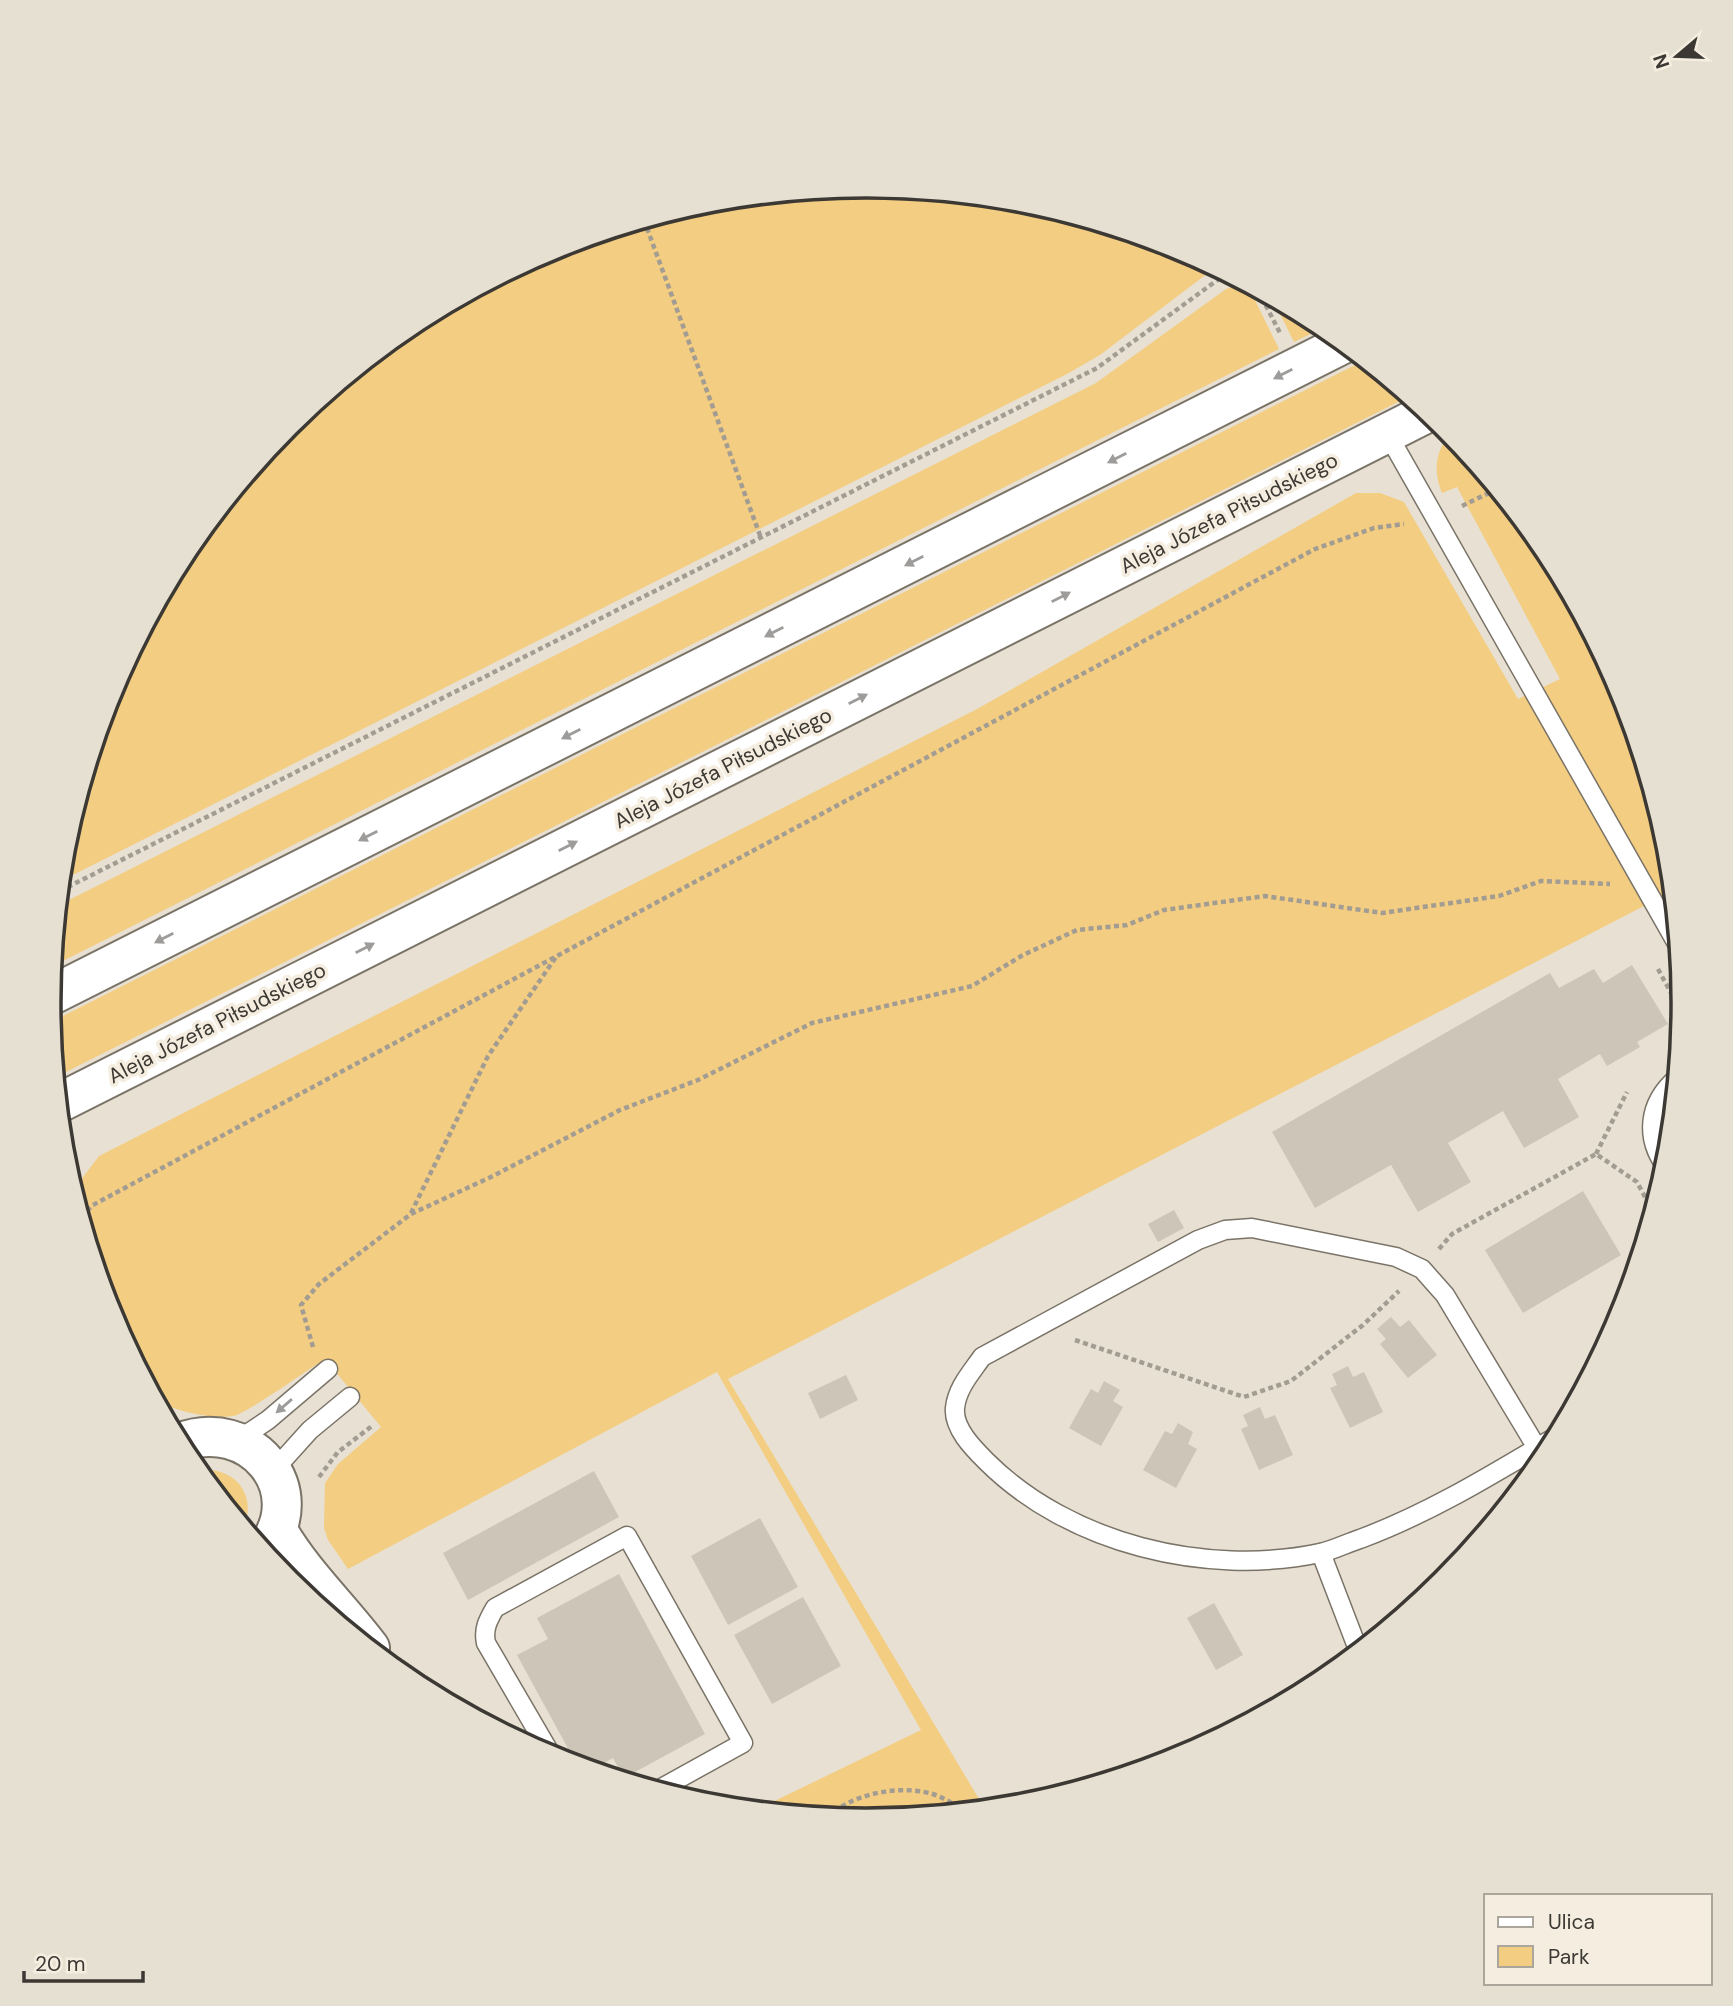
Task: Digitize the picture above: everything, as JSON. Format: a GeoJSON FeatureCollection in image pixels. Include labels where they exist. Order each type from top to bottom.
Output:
{"type":"FeatureCollection","features":[{"type":"Feature","properties":{"kind":"main road"},"geometry":{"type":"LineString","coordinates":[[61,990],[1335,348]]}},
{"type":"Feature","properties":{"kind":"main road","name":"Aleja Józefa Piłsudskiego"},"geometry":{"type":"LineString","coordinates":[[67,1099],[1418,417]]}},
{"type":"Feature","properties":{"kind":"main road"},"geometry":{"type":"LineString","coordinates":[[69,1115],[107,1079]]}},
{"type":"Feature","properties":{"kind":"main road"},"geometry":{"type":"LineString","coordinates":[[191,1440],[209,1436],[238,1440],[264,1459],[273,1471],[281,1500],[271,1540],[291,1554],[347,1617]]}},
{"type":"Feature","properties":{"kind":"lane"},"geometry":{"type":"LineString","coordinates":[[1387,433],[1668,927]]}},
{"type":"Feature","properties":{"kind":"lane"},"geometry":{"type":"LineString","coordinates":[[1657,1154],[1651,1136],[1652,1114],[1661,1094],[1667,1088]]}},
{"type":"Feature","properties":{"kind":"lane"},"geometry":{"type":"LineString","coordinates":[[1252,1228],[1383,1254],[1422,1269],[1445,1295],[1537,1448],[1479,1484],[1401,1522],[1321,1553],[1250,1559],[1210,1559],[1168,1553],[1094,1531],[1052,1513],[1021,1493],[965,1440],[954,1410],[960,1388],[982,1357],[1198,1240],[1225,1230],[1252,1228]]}},
{"type":"Feature","properties":{"kind":"lane"},"geometry":{"type":"LineString","coordinates":[[238,1440],[268,1420],[325,1371]]}},
{"type":"Feature","properties":{"kind":"lane"},"geometry":{"type":"LineString","coordinates":[[273,1471],[310,1430],[349,1397]]}},
{"type":"Feature","properties":{"kind":"lane"},"geometry":{"type":"LineString","coordinates":[[542,1740],[486,1643],[484,1632],[495,1608],[627,1536],[743,1743],[669,1784]]}},
{"type":"Feature","properties":{"kind":"lane"},"geometry":{"type":"LineString","coordinates":[[1321,1553],[1356,1643]]}},
{"type":"Feature","properties":{"kind":"path"},"geometry":{"type":"LineString","coordinates":[[647,228],[761,538]]}},
{"type":"Feature","properties":{"kind":"path"},"geometry":{"type":"LineString","coordinates":[[70,886],[1097,368],[1219,279]]}},
{"type":"Feature","properties":{"kind":"path"},"geometry":{"type":"LineString","coordinates":[[1265,304],[1297,367]]}},
{"type":"Feature","properties":{"kind":"path"},"geometry":{"type":"LineString","coordinates":[[89,1209],[1315,549],[1374,528],[1435,519],[1489,493]]}},
{"type":"Feature","properties":{"kind":"path"},"geometry":{"type":"LineString","coordinates":[[325,1371],[300,1305],[319,1284],[411,1214],[491,1177],[620,1110],[698,1080],[812,1023],[972,986],[1023,955],[1077,930],[1127,925],[1164,910],[1265,896],[1382,913],[1499,896],[1541,881],[1643,883]]}},
{"type":"Feature","properties":{"kind":"path"},"geometry":{"type":"LineString","coordinates":[[411,1214],[488,1056],[558,955]]}},
{"type":"Feature","properties":{"kind":"path"},"geometry":{"type":"LineString","coordinates":[[1044,1324],[1088,1347],[1244,1397],[1292,1381],[1363,1325],[1422,1269],[1452,1234],[1596,1154],[1637,1182],[1647,1200]]}},
{"type":"Feature","properties":{"kind":"path"},"geometry":{"type":"LineString","coordinates":[[319,1488],[319,1478],[325,1466],[372,1426]]}},
{"type":"Feature","properties":{"kind":"path"},"geometry":{"type":"LineString","coordinates":[[842,1808],[853,1800],[875,1794],[919,1791],[944,1798],[952,1803]]}},
{"type":"Feature","properties":{"kind":"green space"},"geometry":{"type":"Polygon","coordinates":[[[866,198],[919,199],[1024,213],[1125,240],[1207,274],[1100,355],[72,876],[89,795],[104,744],[123,695],[169,600],[228,513],[261,472],[297,434],[376,364],[419,333],[510,281],[608,240],[709,213],[814,199],[866,198]]]}},
{"type":"Feature","properties":{"kind":"green space"},"geometry":{"type":"Polygon","coordinates":[[[1233,286],[1254,298],[1279,349],[63,961],[68,901],[1096,383],[1233,286]]]}},
{"type":"Feature","properties":{"kind":"green space"},"geometry":{"type":"Polygon","coordinates":[[[1279,312],[1313,333],[1294,342],[1279,312]]]}},
{"type":"Feature","properties":{"kind":"green space"},"geometry":{"type":"Polygon","coordinates":[[[1357,364],[1400,401],[65,1073],[62,1017],[1357,364]]]}},
{"type":"Feature","properties":{"kind":"green space"},"geometry":{"type":"Polygon","coordinates":[[[1444,443],[1505,513],[1564,600],[1589,647],[1629,744],[1656,846],[1665,895],[728,1379],[980,1800],[919,1807],[866,1808],[814,1807],[772,1802],[921,1730],[717,1372],[348,1569],[328,1540],[324,1528],[325,1483],[338,1464],[381,1427],[325,1359],[264,1400],[233,1416],[207,1416],[169,1405],[123,1311],[104,1262],[89,1211],[81,1179],[99,1156],[977,709],[1356,493],[1380,493],[1404,502],[1518,699],[1560,679],[1457,487],[1442,493],[1437,477],[1437,462],[1444,443]]]}},
{"type":"Feature","properties":{"kind":"green space"},"geometry":{"type":"Polygon","coordinates":[[[211,1470],[222,1472],[238,1483],[246,1498],[247,1516],[228,1493],[211,1470]]]}},
{"type":"Feature","properties":{"kind":"building"},"geometry":{"type":"Polygon","coordinates":[[[1632,965],[1668,1024],[1637,1042],[1640,1047],[1607,1066],[1600,1054],[1558,1079],[1579,1117],[1524,1148],[1503,1111],[1448,1143],[1471,1182],[1418,1212],[1391,1165],[1315,1208],[1272,1132],[1550,973],[1559,988],[1594,969],[1603,983],[1632,965]]]}},
{"type":"Feature","properties":{"kind":"building"},"geometry":{"type":"Polygon","coordinates":[[[1583,1191],[1621,1255],[1523,1313],[1485,1250],[1583,1191]]]}},
{"type":"Feature","properties":{"kind":"building"},"geometry":{"type":"Polygon","coordinates":[[[1174,1210],[1184,1228],[1158,1242],[1148,1224],[1174,1210]]]}},
{"type":"Feature","properties":{"kind":"building"},"geometry":{"type":"Polygon","coordinates":[[[1391,1317],[1400,1327],[1409,1320],[1437,1355],[1408,1378],[1380,1344],[1386,1339],[1377,1329],[1391,1317]]]}},
{"type":"Feature","properties":{"kind":"building"},"geometry":{"type":"Polygon","coordinates":[[[1348,1366],[1353,1377],[1364,1372],[1383,1412],[1350,1428],[1330,1388],[1337,1385],[1332,1374],[1348,1366]]]}},
{"type":"Feature","properties":{"kind":"building"},"geometry":{"type":"Polygon","coordinates":[[[846,1375],[858,1400],[820,1419],[808,1393],[846,1375]]]}},
{"type":"Feature","properties":{"kind":"building"},"geometry":{"type":"Polygon","coordinates":[[[1104,1381],[1120,1390],[1113,1401],[1123,1407],[1101,1446],[1069,1428],[1091,1389],[1098,1393],[1104,1381]]]}},
{"type":"Feature","properties":{"kind":"building"},"geometry":{"type":"Polygon","coordinates":[[[1260,1407],[1265,1419],[1275,1415],[1293,1455],[1259,1470],[1241,1429],[1248,1426],[1243,1415],[1260,1407]]]}},
{"type":"Feature","properties":{"kind":"building"},"geometry":{"type":"Polygon","coordinates":[[[1178,1423],[1193,1432],[1188,1444],[1197,1449],[1176,1488],[1143,1470],[1165,1431],[1172,1434],[1178,1423]]]}},
{"type":"Feature","properties":{"kind":"building"},"geometry":{"type":"Polygon","coordinates":[[[594,1471],[619,1517],[468,1600],[443,1553],[594,1471]]]}},
{"type":"Feature","properties":{"kind":"building"},"geometry":{"type":"Polygon","coordinates":[[[760,1518],[798,1587],[728,1625],[691,1556],[760,1518]]]}},
{"type":"Feature","properties":{"kind":"building"},"geometry":{"type":"Polygon","coordinates":[[[619,1574],[705,1734],[633,1773],[619,1769],[613,1758],[603,1764],[570,1751],[517,1655],[548,1639],[537,1618],[619,1574]]]}},
{"type":"Feature","properties":{"kind":"building"},"geometry":{"type":"Polygon","coordinates":[[[803,1597],[841,1666],[772,1704],[734,1635],[803,1597]]]}},
{"type":"Feature","properties":{"kind":"building"},"geometry":{"type":"Polygon","coordinates":[[[1214,1603],[1243,1655],[1216,1670],[1187,1618],[1214,1603]]]}}]}
